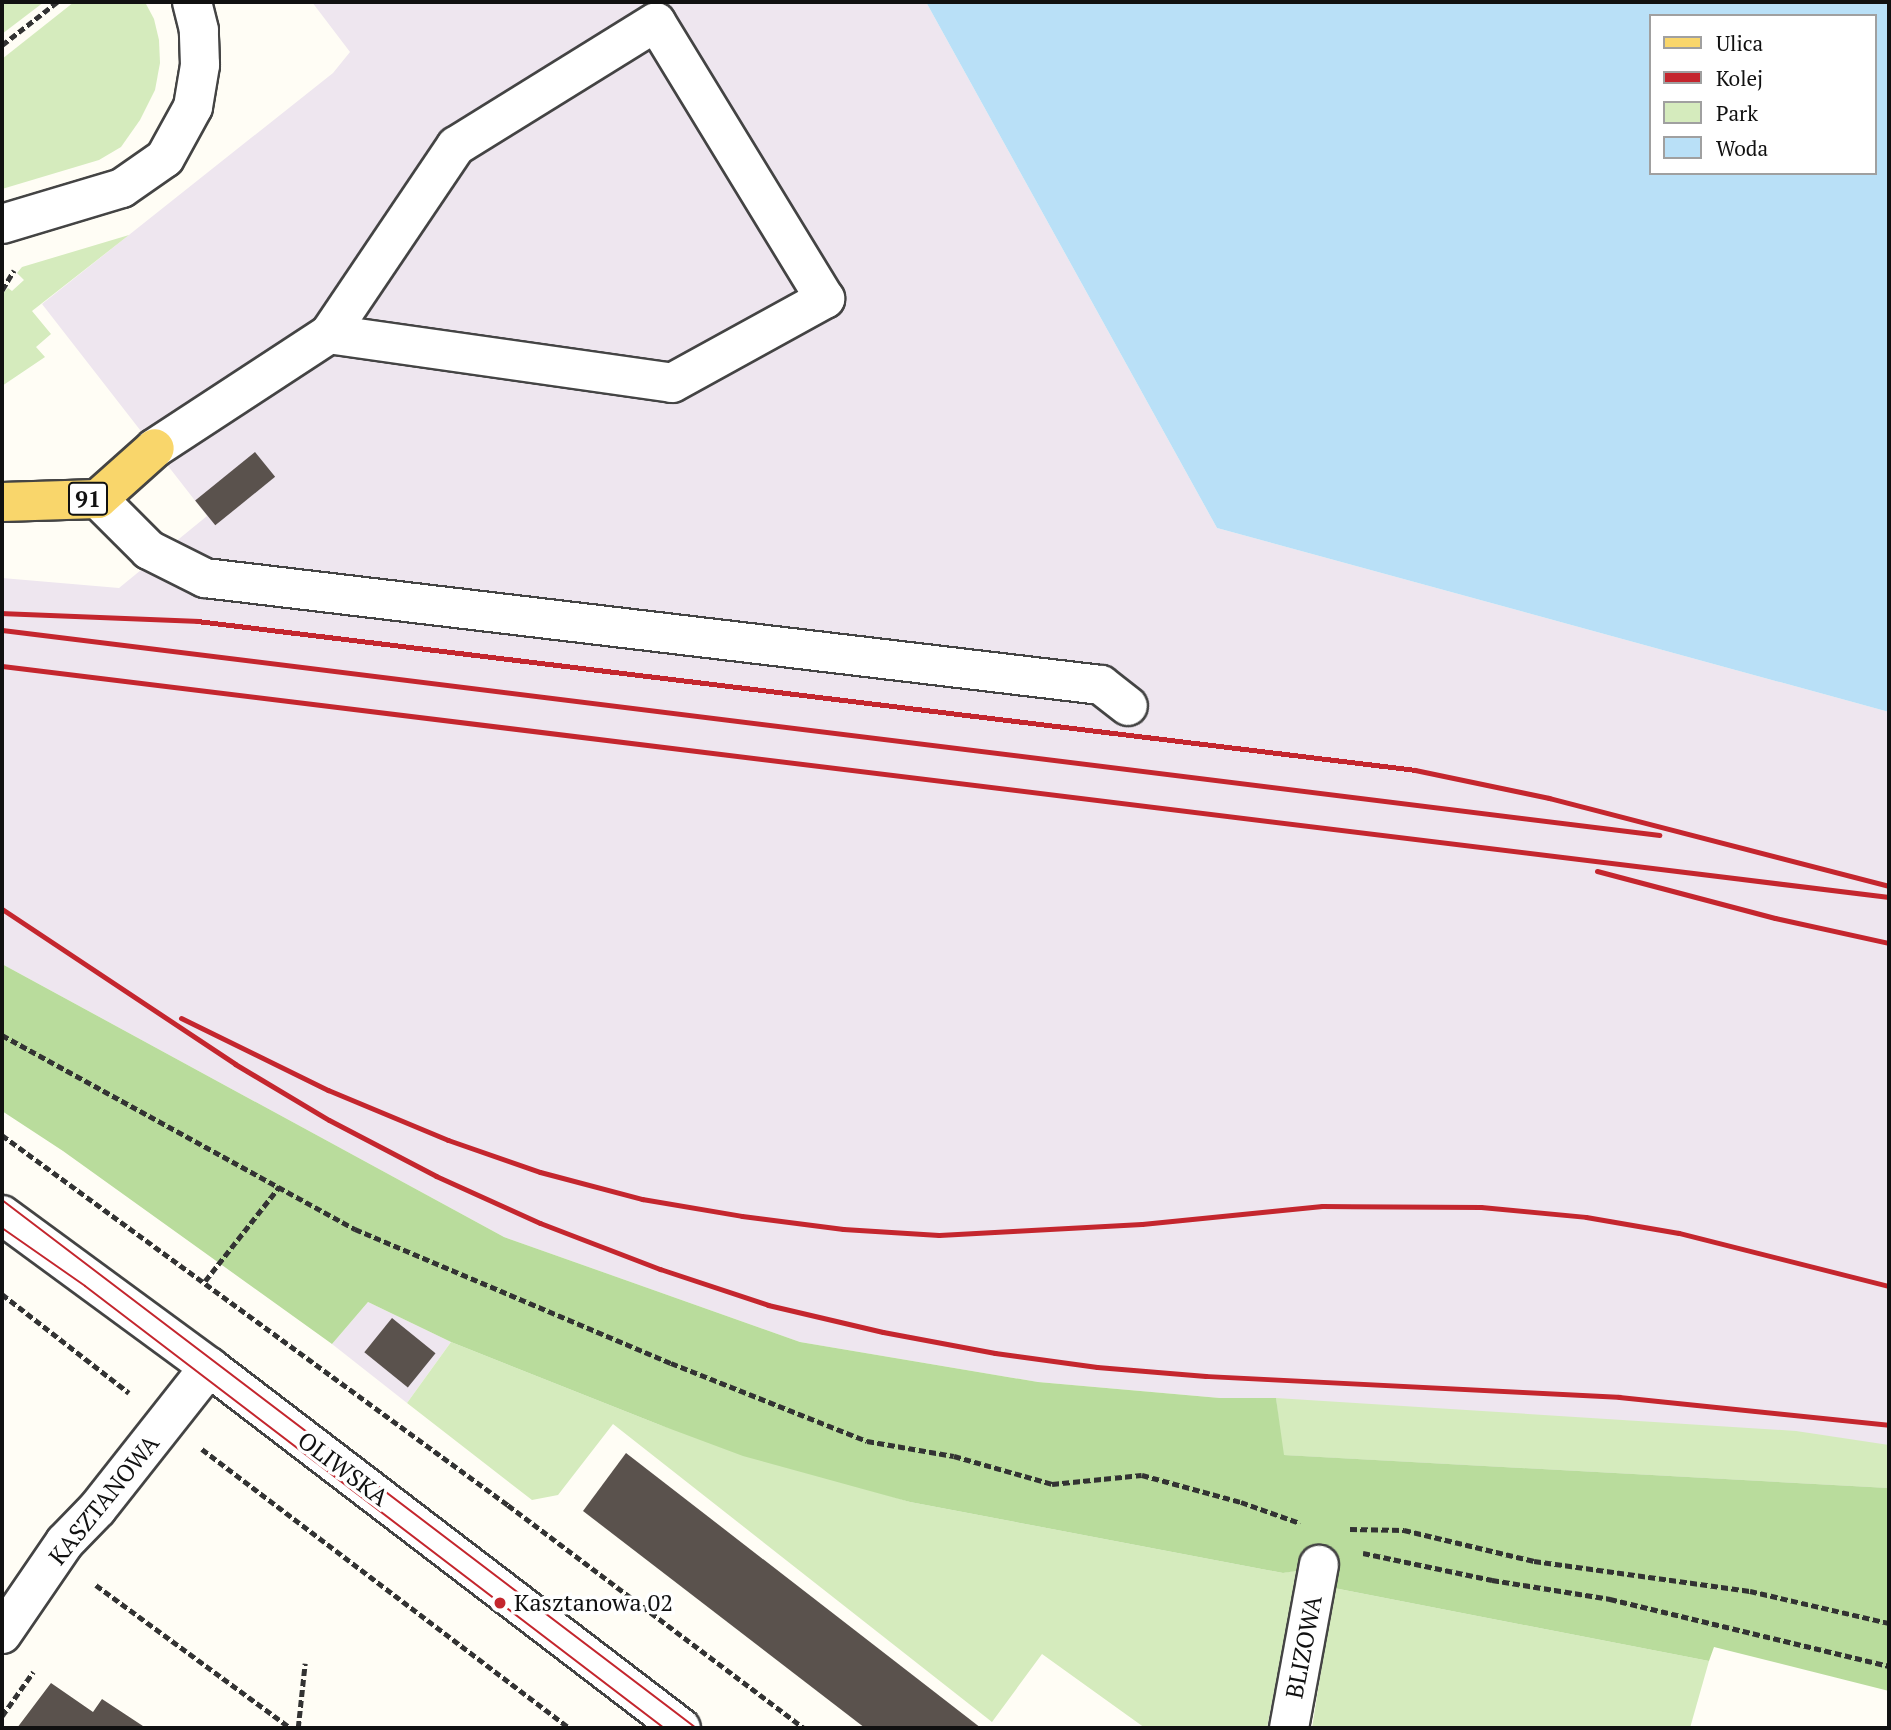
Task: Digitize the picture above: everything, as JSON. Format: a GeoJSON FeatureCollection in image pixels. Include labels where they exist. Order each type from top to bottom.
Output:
{"type":"FeatureCollection","features":[{"type":"Feature","properties":{"kind":"main road","name":"91"},"geometry":{"type":"LineString","coordinates":[[2,502],[98,499],[155,448]]}},
{"type":"Feature","properties":{"kind":"street"},"geometry":{"type":"LineString","coordinates":[[2,224],[122,188],[165,158],[193,107],[200,53],[199,30],[192,2]]}},
{"type":"Feature","properties":{"kind":"street"},"geometry":{"type":"LineString","coordinates":[[656,22],[825,299],[672,383],[329,334],[456,146],[656,22]]}},
{"type":"Feature","properties":{"kind":"street","name":"91"},"geometry":{"type":"LineString","coordinates":[[155,448],[329,334]]}},
{"type":"Feature","properties":{"kind":"street"},"geometry":{"type":"LineString","coordinates":[[98,499],[149,550],[205,578],[1101,685],[1128,706]]}},
{"type":"Feature","properties":{"kind":"street","name":"OLIWSKA"},"geometry":{"type":"LineString","coordinates":[[2,1215],[209,1367],[681,1728]]}},
{"type":"Feature","properties":{"kind":"street","name":"KASZTANOWA"},"geometry":{"type":"LineString","coordinates":[[2,1634],[65,1542],[97,1509],[209,1367]]}},
{"type":"Feature","properties":{"kind":"street","name":"BLIZOWA"},"geometry":{"type":"LineString","coordinates":[[1289,1728],[1319,1565]]}},
{"type":"Feature","properties":{"kind":"path"},"geometry":{"type":"LineString","coordinates":[[2,45],[57,2]]}},
{"type":"Feature","properties":{"kind":"path"},"geometry":{"type":"LineString","coordinates":[[2,290],[18,263]]}},
{"type":"Feature","properties":{"kind":"path"},"geometry":{"type":"LineString","coordinates":[[2,1035],[355,1229],[671,1363],[867,1441],[954,1456],[1052,1484],[1142,1475],[1241,1502],[1304,1524]]}},
{"type":"Feature","properties":{"kind":"path"},"geometry":{"type":"LineString","coordinates":[[2,1135],[205,1281],[804,1728]]}},
{"type":"Feature","properties":{"kind":"path"},"geometry":{"type":"LineString","coordinates":[[205,1281],[279,1187]]}},
{"type":"Feature","properties":{"kind":"path"},"geometry":{"type":"LineString","coordinates":[[2,1294],[166,1423],[569,1728]]}},
{"type":"Feature","properties":{"kind":"path"},"geometry":{"type":"LineString","coordinates":[[1342,1529],[1404,1530],[1534,1561],[1750,1591],[1889,1623]]}},
{"type":"Feature","properties":{"kind":"path"},"geometry":{"type":"LineString","coordinates":[[1355,1552],[1492,1580],[1610,1600],[1889,1666]]}},
{"type":"Feature","properties":{"kind":"path"},"geometry":{"type":"LineString","coordinates":[[96,1586],[291,1728]]}},
{"type":"Feature","properties":{"kind":"path"},"geometry":{"type":"LineString","coordinates":[[298,1728],[305,1663]]}},
{"type":"Feature","properties":{"kind":"shaded area"},"geometry":{"type":"Polygon","coordinates":[[[312,2],[926,2],[1217,528],[1889,712],[1889,1488],[1283,1455],[1275,1398],[1220,1398],[1038,1382],[800,1342],[504,1237],[2,964],[2,578],[119,588],[207,516],[42,304],[333,73],[350,52],[312,2]]]}},
{"type":"Feature","properties":{"kind":"shaded area"},"geometry":{"type":"Polygon","coordinates":[[[368,1302],[451,1342],[407,1403],[332,1344],[368,1302]]]}},
{"type":"Feature","properties":{"kind":"green space"},"geometry":{"type":"Polygon","coordinates":[[[2,2],[44,2],[2,34],[2,2]]]}},
{"type":"Feature","properties":{"kind":"green space"},"geometry":{"type":"Polygon","coordinates":[[[74,2],[145,2],[154,19],[159,40],[160,63],[155,90],[140,120],[121,147],[99,160],[2,189],[2,59],[74,2]]]}},
{"type":"Feature","properties":{"kind":"green space"},"geometry":{"type":"Polygon","coordinates":[[[129,235],[32,311],[51,334],[36,347],[45,357],[2,386],[2,294],[8,288],[12,291],[24,280],[17,273],[22,267],[129,235]]]}},
{"type":"Feature","properties":{"kind":"green space"},"geometry":{"type":"Polygon","coordinates":[[[2,964],[504,1237],[800,1342],[1038,1382],[1220,1398],[1276,1398],[1284,1455],[1889,1488],[1889,1691],[1714,1647],[1709,1661],[1334,1588],[1334,1565],[1283,1573],[910,1502],[743,1456],[451,1342],[368,1302],[332,1344],[63,1151],[2,1111],[2,964]]]}},
{"type":"Feature","properties":{"kind":"green space"},"geometry":{"type":"Polygon","coordinates":[[[451,1342],[660,1425],[910,1502],[1283,1573],[1298,1570],[1267,1728],[1145,1728],[1042,1654],[992,1722],[613,1424],[558,1495],[532,1500],[407,1403],[451,1342]]]}},
{"type":"Feature","properties":{"kind":"green space"},"geometry":{"type":"Polygon","coordinates":[[[1276,1398],[1796,1431],[1889,1445],[1889,1488],[1283,1455],[1276,1398]]]}},
{"type":"Feature","properties":{"kind":"green space"},"geometry":{"type":"Polygon","coordinates":[[[1334,1588],[1709,1661],[1690,1728],[1312,1728],[1334,1588]]]}},
{"type":"Feature","properties":{"kind":"water"},"geometry":{"type":"Polygon","coordinates":[[[926,2],[1889,2],[1889,712],[1217,528],[926,2]]]}},
{"type":"Feature","properties":{"kind":"building"},"geometry":{"type":"Polygon","coordinates":[[[255,452],[275,477],[215,525],[195,500],[255,452]]]}},
{"type":"Feature","properties":{"kind":"building"},"geometry":{"type":"Polygon","coordinates":[[[392,1318],[436,1353],[408,1387],[364,1352],[392,1318]]]}},
{"type":"Feature","properties":{"kind":"building"},"geometry":{"type":"Polygon","coordinates":[[[626,1453],[981,1728],[865,1728],[583,1511],[626,1453]]]}},
{"type":"Feature","properties":{"kind":"building"},"geometry":{"type":"Polygon","coordinates":[[[51,1683],[93,1712],[102,1699],[146,1728],[17,1728],[51,1683]]]}},
{"type":"Feature","properties":{"kind":"tram line"},"geometry":{"type":"LineString","coordinates":[[2,1200],[696,1728]]}},
{"type":"Feature","properties":{"kind":"tram line"},"geometry":{"type":"LineString","coordinates":[[2,1228],[85,1286],[664,1728]]}},
{"type":"Feature","properties":{"kind":"railway"},"geometry":{"type":"LineString","coordinates":[[2,613],[197,621],[1415,770],[1549,798],[1889,886]]}},
{"type":"Feature","properties":{"kind":"railway"},"geometry":{"type":"LineString","coordinates":[[2,630],[1659,835]]}},
{"type":"Feature","properties":{"kind":"railway"},"geometry":{"type":"LineString","coordinates":[[2,666],[1889,897]]}},
{"type":"Feature","properties":{"kind":"railway"},"geometry":{"type":"LineString","coordinates":[[1597,871],[1775,918],[1889,943]]}},
{"type":"Feature","properties":{"kind":"railway"},"geometry":{"type":"LineString","coordinates":[[2,909],[235,1064],[329,1120],[436,1176],[540,1223],[660,1269],[768,1305],[883,1332],[995,1353],[1097,1367],[1206,1376],[1619,1397],[1889,1425]]}},
{"type":"Feature","properties":{"kind":"railway"},"geometry":{"type":"LineString","coordinates":[[181,1018],[328,1090],[448,1140],[540,1172],[642,1199],[742,1216],[843,1229],[939,1235],[1142,1224],[1322,1206],[1481,1207],[1586,1217],[1679,1233],[1889,1286]]}},
{"type":"Feature","properties":{"kind":"place","name":"Kasztanowa 02"},"geometry":{"type":"Point","coordinates":[500,1603]}}]}
